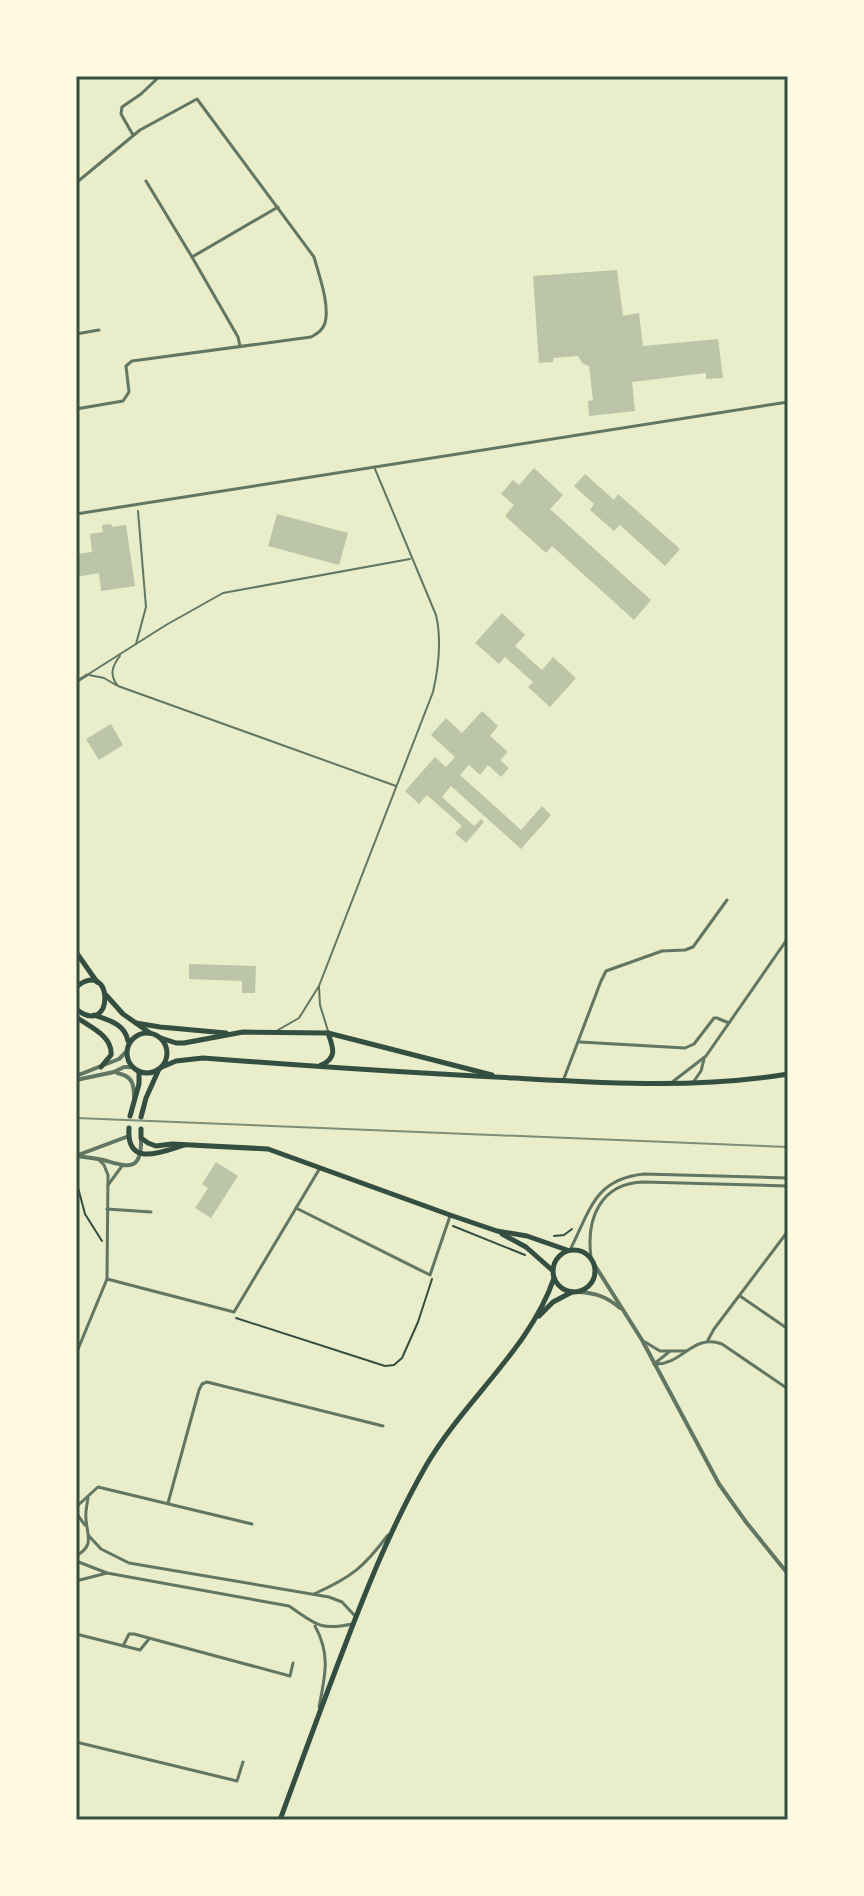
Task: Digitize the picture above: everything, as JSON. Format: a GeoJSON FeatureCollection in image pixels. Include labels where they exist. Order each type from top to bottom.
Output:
{"type":"FeatureCollection","features":[{"type":"Feature","properties":{"kind":"main road"},"geometry":{"type":"LineString","coordinates":[[76,952],[123,1014],[151,1033],[176,1043],[273,1031],[328,1033],[506,1078]]}},
{"type":"Feature","properties":{"kind":"main road"},"geometry":{"type":"LineString","coordinates":[[76,961],[76,987]]}},
{"type":"Feature","properties":{"kind":"main road"},"geometry":{"type":"LineString","coordinates":[[76,987],[86,981],[97,983]]}},
{"type":"Feature","properties":{"kind":"main road"},"geometry":{"type":"LineString","coordinates":[[93,1015],[102,1009],[106,994]]}},
{"type":"Feature","properties":{"kind":"main road"},"geometry":{"type":"LineString","coordinates":[[76,1009],[84,1015],[93,1015],[119,1026],[126,1032],[128,1061],[139,1072],[148,1073],[176,1061],[197,1058],[435,1075],[669,1084],[788,1074]]}},
{"type":"Feature","properties":{"kind":"main road"},"geometry":{"type":"LineString","coordinates":[[76,1017],[110,1044],[111,1055],[101,1067]]}},
{"type":"Feature","properties":{"kind":"main road"},"geometry":{"type":"LineString","coordinates":[[136,1023],[231,1034]]}},
{"type":"Feature","properties":{"kind":"main road"},"geometry":{"type":"LineString","coordinates":[[128,1048],[138,1035],[151,1033]]}},
{"type":"Feature","properties":{"kind":"main road"},"geometry":{"type":"LineString","coordinates":[[319,1066],[327,1062],[333,1053],[328,1033]]}},
{"type":"Feature","properties":{"kind":"main road"},"geometry":{"type":"LineString","coordinates":[[141,1117],[146,1098],[166,1059],[167,1050],[161,1038]]}},
{"type":"Feature","properties":{"kind":"main road"},"geometry":{"type":"LineString","coordinates":[[130,1116],[139,1084],[139,1072]]}},
{"type":"Feature","properties":{"kind":"main road"},"geometry":{"type":"LineString","coordinates":[[129,1128],[133,1148],[140,1153],[155,1155],[187,1144]]}},
{"type":"Feature","properties":{"kind":"main road"},"geometry":{"type":"LineString","coordinates":[[141,1129],[141,1138],[156,1146],[187,1144],[268,1149],[497,1231],[584,1252],[592,1261],[595,1273],[588,1287],[553,1302],[535,1319],[448,1431],[428,1463],[395,1525],[353,1624],[280,1820]]}},
{"type":"Feature","properties":{"kind":"main road"},"geometry":{"type":"LineString","coordinates":[[497,1231],[526,1247],[553,1274],[562,1289],[576,1292]]}},
{"type":"Feature","properties":{"kind":"main road"},"geometry":{"type":"LineString","coordinates":[[535,1319],[557,1258],[569,1250]]}},
{"type":"Feature","properties":{"kind":"street"},"geometry":{"type":"LineString","coordinates":[[133,136],[121,114],[122,107],[160,76]]}},
{"type":"Feature","properties":{"kind":"street"},"geometry":{"type":"LineString","coordinates":[[76,183],[133,136],[197,99],[314,257],[325,321],[321,331],[311,337],[132,361],[126,366],[129,392],[123,401],[76,409]]}},
{"type":"Feature","properties":{"kind":"street"},"geometry":{"type":"LineString","coordinates":[[146,181],[238,337],[240,346]]}},
{"type":"Feature","properties":{"kind":"street"},"geometry":{"type":"LineString","coordinates":[[192,257],[278,207]]}},
{"type":"Feature","properties":{"kind":"street"},"geometry":{"type":"LineString","coordinates":[[76,334],[99,330]]}},
{"type":"Feature","properties":{"kind":"street"},"geometry":{"type":"LineString","coordinates":[[76,514],[138,508],[374,467],[788,402]]}},
{"type":"Feature","properties":{"kind":"street"},"geometry":{"type":"LineString","coordinates":[[76,682],[87,675]]}},
{"type":"Feature","properties":{"kind":"street"},"geometry":{"type":"LineString","coordinates":[[563,1081],[606,971],[662,951],[693,947],[727,900]]}},
{"type":"Feature","properties":{"kind":"street"},"geometry":{"type":"LineString","coordinates":[[669,1084],[706,1056],[788,938]]}},
{"type":"Feature","properties":{"kind":"street"},"geometry":{"type":"LineString","coordinates":[[578,1041],[689,1048],[714,1018],[729,1023]]}},
{"type":"Feature","properties":{"kind":"street"},"geometry":{"type":"LineString","coordinates":[[76,1078],[119,1059],[128,1048]]}},
{"type":"Feature","properties":{"kind":"street"},"geometry":{"type":"LineString","coordinates":[[691,1084],[701,1071],[706,1056]]}},
{"type":"Feature","properties":{"kind":"street"},"geometry":{"type":"LineString","coordinates":[[76,1078],[132,1067]]}},
{"type":"Feature","properties":{"kind":"street"},"geometry":{"type":"LineString","coordinates":[[691,1069],[691,1084]]}},
{"type":"Feature","properties":{"kind":"street"},"geometry":{"type":"LineString","coordinates":[[701,1071],[709,1082]]}},
{"type":"Feature","properties":{"kind":"street"},"geometry":{"type":"LineString","coordinates":[[114,1072],[132,1080],[134,1102]]}},
{"type":"Feature","properties":{"kind":"street"},"geometry":{"type":"LineString","coordinates":[[76,1156],[129,1136]]}},
{"type":"Feature","properties":{"kind":"street"},"geometry":{"type":"LineString","coordinates":[[76,1156],[122,1166],[135,1163],[140,1153],[141,1138]]}},
{"type":"Feature","properties":{"kind":"street"},"geometry":{"type":"LineString","coordinates":[[76,1354],[107,1279],[108,1185],[106,1170],[98,1159]]}},
{"type":"Feature","properties":{"kind":"street"},"geometry":{"type":"LineString","coordinates":[[108,1185],[122,1166]]}},
{"type":"Feature","properties":{"kind":"street"},"geometry":{"type":"LineString","coordinates":[[107,1279],[234,1315],[320,1168]]}},
{"type":"Feature","properties":{"kind":"street"},"geometry":{"type":"LineString","coordinates":[[569,1250],[598,1195],[613,1183],[628,1177],[644,1174],[788,1178]]}},
{"type":"Feature","properties":{"kind":"street"},"geometry":{"type":"LineString","coordinates":[[788,1186],[644,1182],[623,1185],[605,1197],[596,1212],[589,1236],[592,1261],[642,1340],[719,1484],[788,1574]]}},
{"type":"Feature","properties":{"kind":"street"},"geometry":{"type":"LineString","coordinates":[[296,1208],[430,1275],[450,1215]]}},
{"type":"Feature","properties":{"kind":"street"},"geometry":{"type":"LineString","coordinates":[[107,1209],[151,1212]]}},
{"type":"Feature","properties":{"kind":"street"},"geometry":{"type":"LineString","coordinates":[[654,1364],[669,1363],[708,1340],[788,1231]]}},
{"type":"Feature","properties":{"kind":"street"},"geometry":{"type":"LineString","coordinates":[[576,1292],[604,1296],[626,1313]]}},
{"type":"Feature","properties":{"kind":"street"},"geometry":{"type":"LineString","coordinates":[[740,1296],[788,1329]]}},
{"type":"Feature","properties":{"kind":"street"},"geometry":{"type":"LineString","coordinates":[[642,1340],[654,1349],[686,1351]]}},
{"type":"Feature","properties":{"kind":"street"},"geometry":{"type":"LineString","coordinates":[[708,1340],[722,1344],[788,1389]]}},
{"type":"Feature","properties":{"kind":"street"},"geometry":{"type":"LineString","coordinates":[[654,1364],[669,1352]]}},
{"type":"Feature","properties":{"kind":"street"},"geometry":{"type":"LineString","coordinates":[[662,1380],[669,1363]]}},
{"type":"Feature","properties":{"kind":"street"},"geometry":{"type":"LineString","coordinates":[[168,1503],[199,1390],[207,1382],[383,1426]]}},
{"type":"Feature","properties":{"kind":"street"},"geometry":{"type":"LineString","coordinates":[[87,1528],[76,1513],[98,1487],[252,1524]]}},
{"type":"Feature","properties":{"kind":"street"},"geometry":{"type":"LineString","coordinates":[[88,1498],[89,1536],[86,1548],[76,1558],[107,1573],[289,1606],[314,1624],[326,1627],[353,1624]]}},
{"type":"Feature","properties":{"kind":"street"},"geometry":{"type":"LineString","coordinates":[[314,1594],[363,1567],[395,1525]]}},
{"type":"Feature","properties":{"kind":"street"},"geometry":{"type":"LineString","coordinates":[[89,1536],[101,1549],[129,1563],[329,1597],[342,1602],[356,1617]]}},
{"type":"Feature","properties":{"kind":"street"},"geometry":{"type":"LineString","coordinates":[[76,1581],[107,1573]]}},
{"type":"Feature","properties":{"kind":"street"},"geometry":{"type":"LineString","coordinates":[[314,1624],[323,1640],[326,1655],[317,1719]]}},
{"type":"Feature","properties":{"kind":"street"},"geometry":{"type":"LineString","coordinates":[[76,1634],[140,1650],[149,1638]]}},
{"type":"Feature","properties":{"kind":"street"},"geometry":{"type":"LineString","coordinates":[[123,1646],[129,1634],[290,1676],[293,1663]]}},
{"type":"Feature","properties":{"kind":"street"},"geometry":{"type":"LineString","coordinates":[[76,1742],[237,1781],[243,1762]]}},
{"type":"Feature","properties":{"kind":"lane"},"geometry":{"type":"LineString","coordinates":[[273,1031],[299,1018],[319,986],[433,692],[438,667],[440,641],[436,615],[374,467]]}},
{"type":"Feature","properties":{"kind":"lane"},"geometry":{"type":"LineString","coordinates":[[135,644],[146,607],[138,508]]}},
{"type":"Feature","properties":{"kind":"lane"},"geometry":{"type":"LineString","coordinates":[[87,675],[223,593],[411,559]]}},
{"type":"Feature","properties":{"kind":"lane"},"geometry":{"type":"LineString","coordinates":[[118,686],[112,673],[115,662],[123,652]]}},
{"type":"Feature","properties":{"kind":"lane"},"geometry":{"type":"LineString","coordinates":[[87,675],[104,678],[118,686],[396,786]]}},
{"type":"Feature","properties":{"kind":"lane"},"geometry":{"type":"LineString","coordinates":[[319,986],[321,1014],[328,1033]]}},
{"type":"Feature","properties":{"kind":"path"},"geometry":{"type":"LineString","coordinates":[[76,1180],[85,1216],[103,1243]]}},
{"type":"Feature","properties":{"kind":"path"},"geometry":{"type":"LineString","coordinates":[[449,1229],[453,1226],[530,1258]]}},
{"type":"Feature","properties":{"kind":"path"},"geometry":{"type":"LineString","coordinates":[[554,1236],[564,1235],[572,1229]]}},
{"type":"Feature","properties":{"kind":"path"},"geometry":{"type":"LineString","coordinates":[[234,1315],[389,1366],[402,1358],[433,1277]]}},
{"type":"Feature","properties":{"kind":"building"},"geometry":{"type":"Polygon","coordinates":[[[617,270],[623,316],[639,313],[643,346],[718,339],[723,378],[706,379],[706,373],[632,382],[635,411],[589,416],[588,401],[593,400],[589,366],[582,363],[578,356],[553,358],[553,362],[539,363],[533,276],[617,270]]]}},
{"type":"Feature","properties":{"kind":"building"},"geometry":{"type":"Polygon","coordinates":[[[534,468],[563,495],[550,509],[651,600],[634,620],[552,546],[546,553],[505,516],[514,505],[501,494],[513,480],[519,485],[534,468]]]}},
{"type":"Feature","properties":{"kind":"building"},"geometry":{"type":"Polygon","coordinates":[[[585,474],[614,500],[618,494],[680,549],[665,566],[620,525],[614,531],[590,510],[594,504],[574,486],[585,474]]]}},
{"type":"Feature","properties":{"kind":"building"},"geometry":{"type":"Polygon","coordinates":[[[277,514],[348,533],[339,565],[268,546],[277,514]]]}},
{"type":"Feature","properties":{"kind":"building"},"geometry":{"type":"Polygon","coordinates":[[[111,524],[112,527],[126,525],[135,586],[101,591],[99,573],[76,577],[76,554],[92,552],[90,534],[103,532],[102,525],[111,524]]]}},
{"type":"Feature","properties":{"kind":"building"},"geometry":{"type":"Polygon","coordinates":[[[502,613],[525,635],[515,646],[542,670],[553,657],[576,678],[550,707],[528,687],[533,682],[505,657],[499,664],[475,643],[502,613]]]}},
{"type":"Feature","properties":{"kind":"building"},"geometry":{"type":"Polygon","coordinates":[[[482,711],[498,726],[490,736],[508,752],[500,760],[509,768],[501,777],[488,765],[480,775],[469,765],[460,775],[521,830],[542,806],[551,815],[521,849],[451,786],[442,797],[474,826],[481,819],[484,822],[466,843],[455,833],[462,826],[427,795],[419,804],[405,791],[435,757],[446,767],[455,757],[431,735],[446,718],[462,733],[482,711]]]}},
{"type":"Feature","properties":{"kind":"building"},"geometry":{"type":"Polygon","coordinates":[[[111,724],[123,745],[99,760],[86,739],[111,724]]]}},
{"type":"Feature","properties":{"kind":"building"},"geometry":{"type":"Polygon","coordinates":[[[189,964],[256,966],[255,993],[242,993],[242,981],[189,979],[189,964]]]}},
{"type":"Feature","properties":{"kind":"building"},"geometry":{"type":"Polygon","coordinates":[[[216,1162],[238,1176],[211,1218],[195,1208],[208,1188],[202,1184],[216,1162]]]}},
{"type":"Feature","properties":{"kind":"railway"},"geometry":{"type":"LineString","coordinates":[[76,1118],[788,1147]]}}]}
